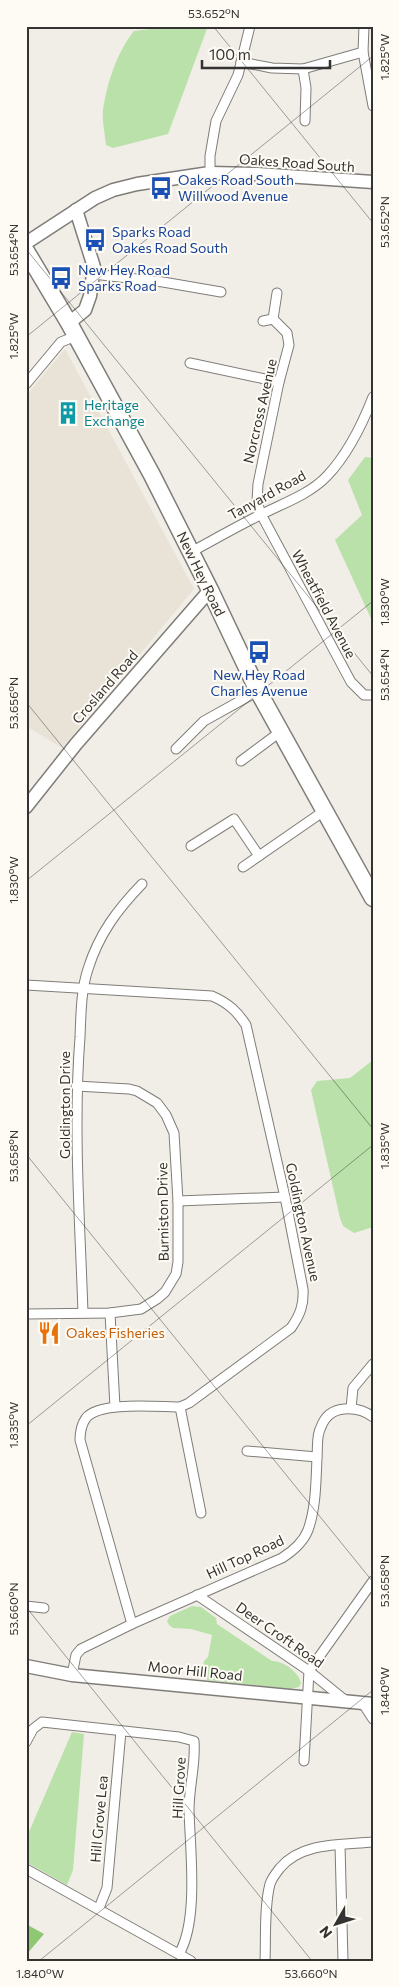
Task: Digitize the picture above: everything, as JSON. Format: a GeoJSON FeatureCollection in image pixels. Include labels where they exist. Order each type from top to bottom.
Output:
{"type":"FeatureCollection","features":[{"type":"Feature","properties":{"kind":"highway","name":"New Hey Road"},"geometry":{"type":"LineString","coordinates":[[27,251],[152,475],[258,691],[373,898]]}},
{"type":"Feature","properties":{"kind":"street"},"geometry":{"type":"LineString","coordinates":[[210,173],[210,156],[216,121],[238,75],[250,26]]}},
{"type":"Feature","properties":{"kind":"street"},"geometry":{"type":"LineString","coordinates":[[364,26],[363,52],[373,106]]}},
{"type":"Feature","properties":{"kind":"street"},"geometry":{"type":"LineString","coordinates":[[241,62],[272,68],[303,69],[363,52]]}},
{"type":"Feature","properties":{"kind":"street"},"geometry":{"type":"LineString","coordinates":[[303,69],[306,88],[305,121]]}},
{"type":"Feature","properties":{"kind":"street","name":"Oakes Road South"},"geometry":{"type":"LineString","coordinates":[[27,251],[44,232],[95,198],[114,190],[137,184],[210,173],[257,174],[373,182]]}},
{"type":"Feature","properties":{"kind":"street"},"geometry":{"type":"LineString","coordinates":[[26,384],[72,330],[85,310],[90,296],[94,267],[76,210]]}},
{"type":"Feature","properties":{"kind":"street"},"geometry":{"type":"LineString","coordinates":[[93,274],[163,282],[221,292]]}},
{"type":"Feature","properties":{"kind":"street"},"geometry":{"type":"LineString","coordinates":[[263,321],[273,320],[277,293]]}},
{"type":"Feature","properties":{"kind":"street","name":"Norcross Avenue"},"geometry":{"type":"LineString","coordinates":[[261,514],[257,502],[258,484],[279,382],[289,345],[287,333],[273,320]]}},
{"type":"Feature","properties":{"kind":"street"},"geometry":{"type":"LineString","coordinates":[[190,363],[279,382]]}},
{"type":"Feature","properties":{"kind":"street","name":"Tanyard Road"},"geometry":{"type":"LineString","coordinates":[[191,552],[304,493],[327,476],[347,450],[369,414],[373,397]]}},
{"type":"Feature","properties":{"kind":"street","name":"Wheatfield Avenue"},"geometry":{"type":"LineString","coordinates":[[261,514],[351,682],[364,695],[373,695]]}},
{"type":"Feature","properties":{"kind":"street","name":"Crosland Road"},"geometry":{"type":"LineString","coordinates":[[26,807],[76,744],[210,590]]}},
{"type":"Feature","properties":{"kind":"street"},"geometry":{"type":"LineString","coordinates":[[176,749],[204,721],[258,691]]}},
{"type":"Feature","properties":{"kind":"street"},"geometry":{"type":"LineString","coordinates":[[240,761],[280,732]]}},
{"type":"Feature","properties":{"kind":"street"},"geometry":{"type":"LineString","coordinates":[[243,867],[324,811]]}},
{"type":"Feature","properties":{"kind":"street"},"geometry":{"type":"LineString","coordinates":[[191,846],[234,819],[259,856]]}},
{"type":"Feature","properties":{"kind":"street","name":"Goldington Drive"},"geometry":{"type":"LineString","coordinates":[[83,1313],[76,1086],[83,987],[87,970],[101,937],[120,906],[142,884]]}},
{"type":"Feature","properties":{"kind":"street","name":"Goldington Avenue"},"geometry":{"type":"LineString","coordinates":[[26,985],[212,996],[231,1006],[246,1025],[286,1197],[304,1302],[291,1328],[180,1407]]}},
{"type":"Feature","properties":{"kind":"street","name":"Burniston Drive"},"geometry":{"type":"LineString","coordinates":[[26,1314],[110,1313],[140,1309],[150,1305],[161,1296],[176,1274],[178,1262],[178,1201],[174,1133],[166,1115],[157,1103],[129,1089],[76,1086]]}},
{"type":"Feature","properties":{"kind":"street"},"geometry":{"type":"LineString","coordinates":[[178,1201],[286,1197]]}},
{"type":"Feature","properties":{"kind":"street"},"geometry":{"type":"LineString","coordinates":[[110,1313],[115,1407]]}},
{"type":"Feature","properties":{"kind":"street"},"geometry":{"type":"LineString","coordinates":[[373,1364],[353,1388],[351,1408],[366,1411],[373,1417]]}},
{"type":"Feature","properties":{"kind":"street"},"geometry":{"type":"LineString","coordinates":[[132,1624],[80,1440],[80,1429],[86,1417],[97,1409],[115,1407],[180,1407],[201,1513]]}},
{"type":"Feature","properties":{"kind":"street","name":"Hill Top Road"},"geometry":{"type":"LineString","coordinates":[[72,1675],[76,1656],[81,1650],[132,1624],[282,1558],[302,1542],[312,1516],[318,1438],[324,1420],[329,1414],[340,1409],[351,1408]]}},
{"type":"Feature","properties":{"kind":"street"},"geometry":{"type":"LineString","coordinates":[[247,1452],[317,1457]]}},
{"type":"Feature","properties":{"kind":"street"},"geometry":{"type":"LineString","coordinates":[[304,1762],[309,1698],[309,1670],[369,1592],[373,1581]]}},
{"type":"Feature","properties":{"kind":"street","name":"Deer Croft Road"},"geometry":{"type":"LineString","coordinates":[[197,1595],[309,1670],[346,1701]]}},
{"type":"Feature","properties":{"kind":"street"},"geometry":{"type":"LineString","coordinates":[[26,1606],[44,1608]]}},
{"type":"Feature","properties":{"kind":"street","name":"Moor Hill Road"},"geometry":{"type":"LineString","coordinates":[[26,1666],[72,1675],[367,1703],[373,1719]]}},
{"type":"Feature","properties":{"kind":"street","name":"Hill Grove"},"geometry":{"type":"LineString","coordinates":[[26,1742],[33,1729],[42,1722],[194,1740],[195,1755],[189,1808],[192,1842],[190,1923],[185,1944],[179,1954]]}},
{"type":"Feature","properties":{"kind":"street","name":"Hill Grove Lea"},"geometry":{"type":"LineString","coordinates":[[99,1908],[107,1888],[121,1731]]}},
{"type":"Feature","properties":{"kind":"street"},"geometry":{"type":"LineString","coordinates":[[265,1961],[268,1892],[270,1882],[275,1874],[292,1856],[303,1851],[373,1842]]}},
{"type":"Feature","properties":{"kind":"street"},"geometry":{"type":"LineString","coordinates":[[340,1845],[343,1961]]}},
{"type":"Feature","properties":{"kind":"street"},"geometry":{"type":"LineString","coordinates":[[26,1869],[191,1961]]}},
{"type":"Feature","properties":{"kind":"shaded area"},"geometry":{"type":"Polygon","coordinates":[[[65,349],[194,589],[62,748],[26,726],[26,396],[65,349]]]}},
{"type":"Feature","properties":{"kind":"green space"},"geometry":{"type":"Polygon","coordinates":[[[175,26],[208,26],[168,134],[113,148],[106,145],[103,110],[107,89],[118,58],[128,39],[134,31],[175,26]]]}},
{"type":"Feature","properties":{"kind":"green space"},"geometry":{"type":"Polygon","coordinates":[[[365,457],[373,458],[373,623],[335,540],[362,515],[348,480],[365,457]]]}},
{"type":"Feature","properties":{"kind":"green space"},"geometry":{"type":"Polygon","coordinates":[[[373,1060],[373,1227],[354,1233],[343,1226],[340,1218],[311,1090],[317,1081],[350,1078],[373,1060]]]}},
{"type":"Feature","properties":{"kind":"green space"},"geometry":{"type":"Polygon","coordinates":[[[192,1606],[201,1607],[216,1618],[217,1624],[272,1661],[280,1662],[290,1668],[300,1679],[299,1687],[290,1689],[207,1680],[208,1669],[203,1669],[204,1661],[208,1657],[212,1635],[191,1629],[173,1628],[167,1621],[170,1616],[192,1606]]]}},
{"type":"Feature","properties":{"kind":"green space"},"geometry":{"type":"Polygon","coordinates":[[[72,1732],[84,1734],[73,1870],[67,1885],[26,1862],[26,1839],[72,1732]]]}},
{"type":"Feature","properties":{"kind":"green space"},"geometry":{"type":"Polygon","coordinates":[[[26,1924],[44,1934],[26,1955],[26,1924]]]}},
{"type":"Feature","properties":{"kind":"place","name":"Oakes Road South Willwood Avenue"},"geometry":{"type":"Point","coordinates":[161,188]}},
{"type":"Feature","properties":{"kind":"place","name":"Sparks Road Oakes Road South"},"geometry":{"type":"Point","coordinates":[95,240]}},
{"type":"Feature","properties":{"kind":"place","name":"New Hey Road Sparks Road"},"geometry":{"type":"Point","coordinates":[61,278]}},
{"type":"Feature","properties":{"kind":"place","name":"Heritage Exchange"},"geometry":{"type":"Point","coordinates":[68,413]}},
{"type":"Feature","properties":{"kind":"place","name":"New Hey Road Charles Avenue"},"geometry":{"type":"Point","coordinates":[259,652]}},
{"type":"Feature","properties":{"kind":"place","name":"Oakes Fisheries"},"geometry":{"type":"Point","coordinates":[49,1333]}}]}
